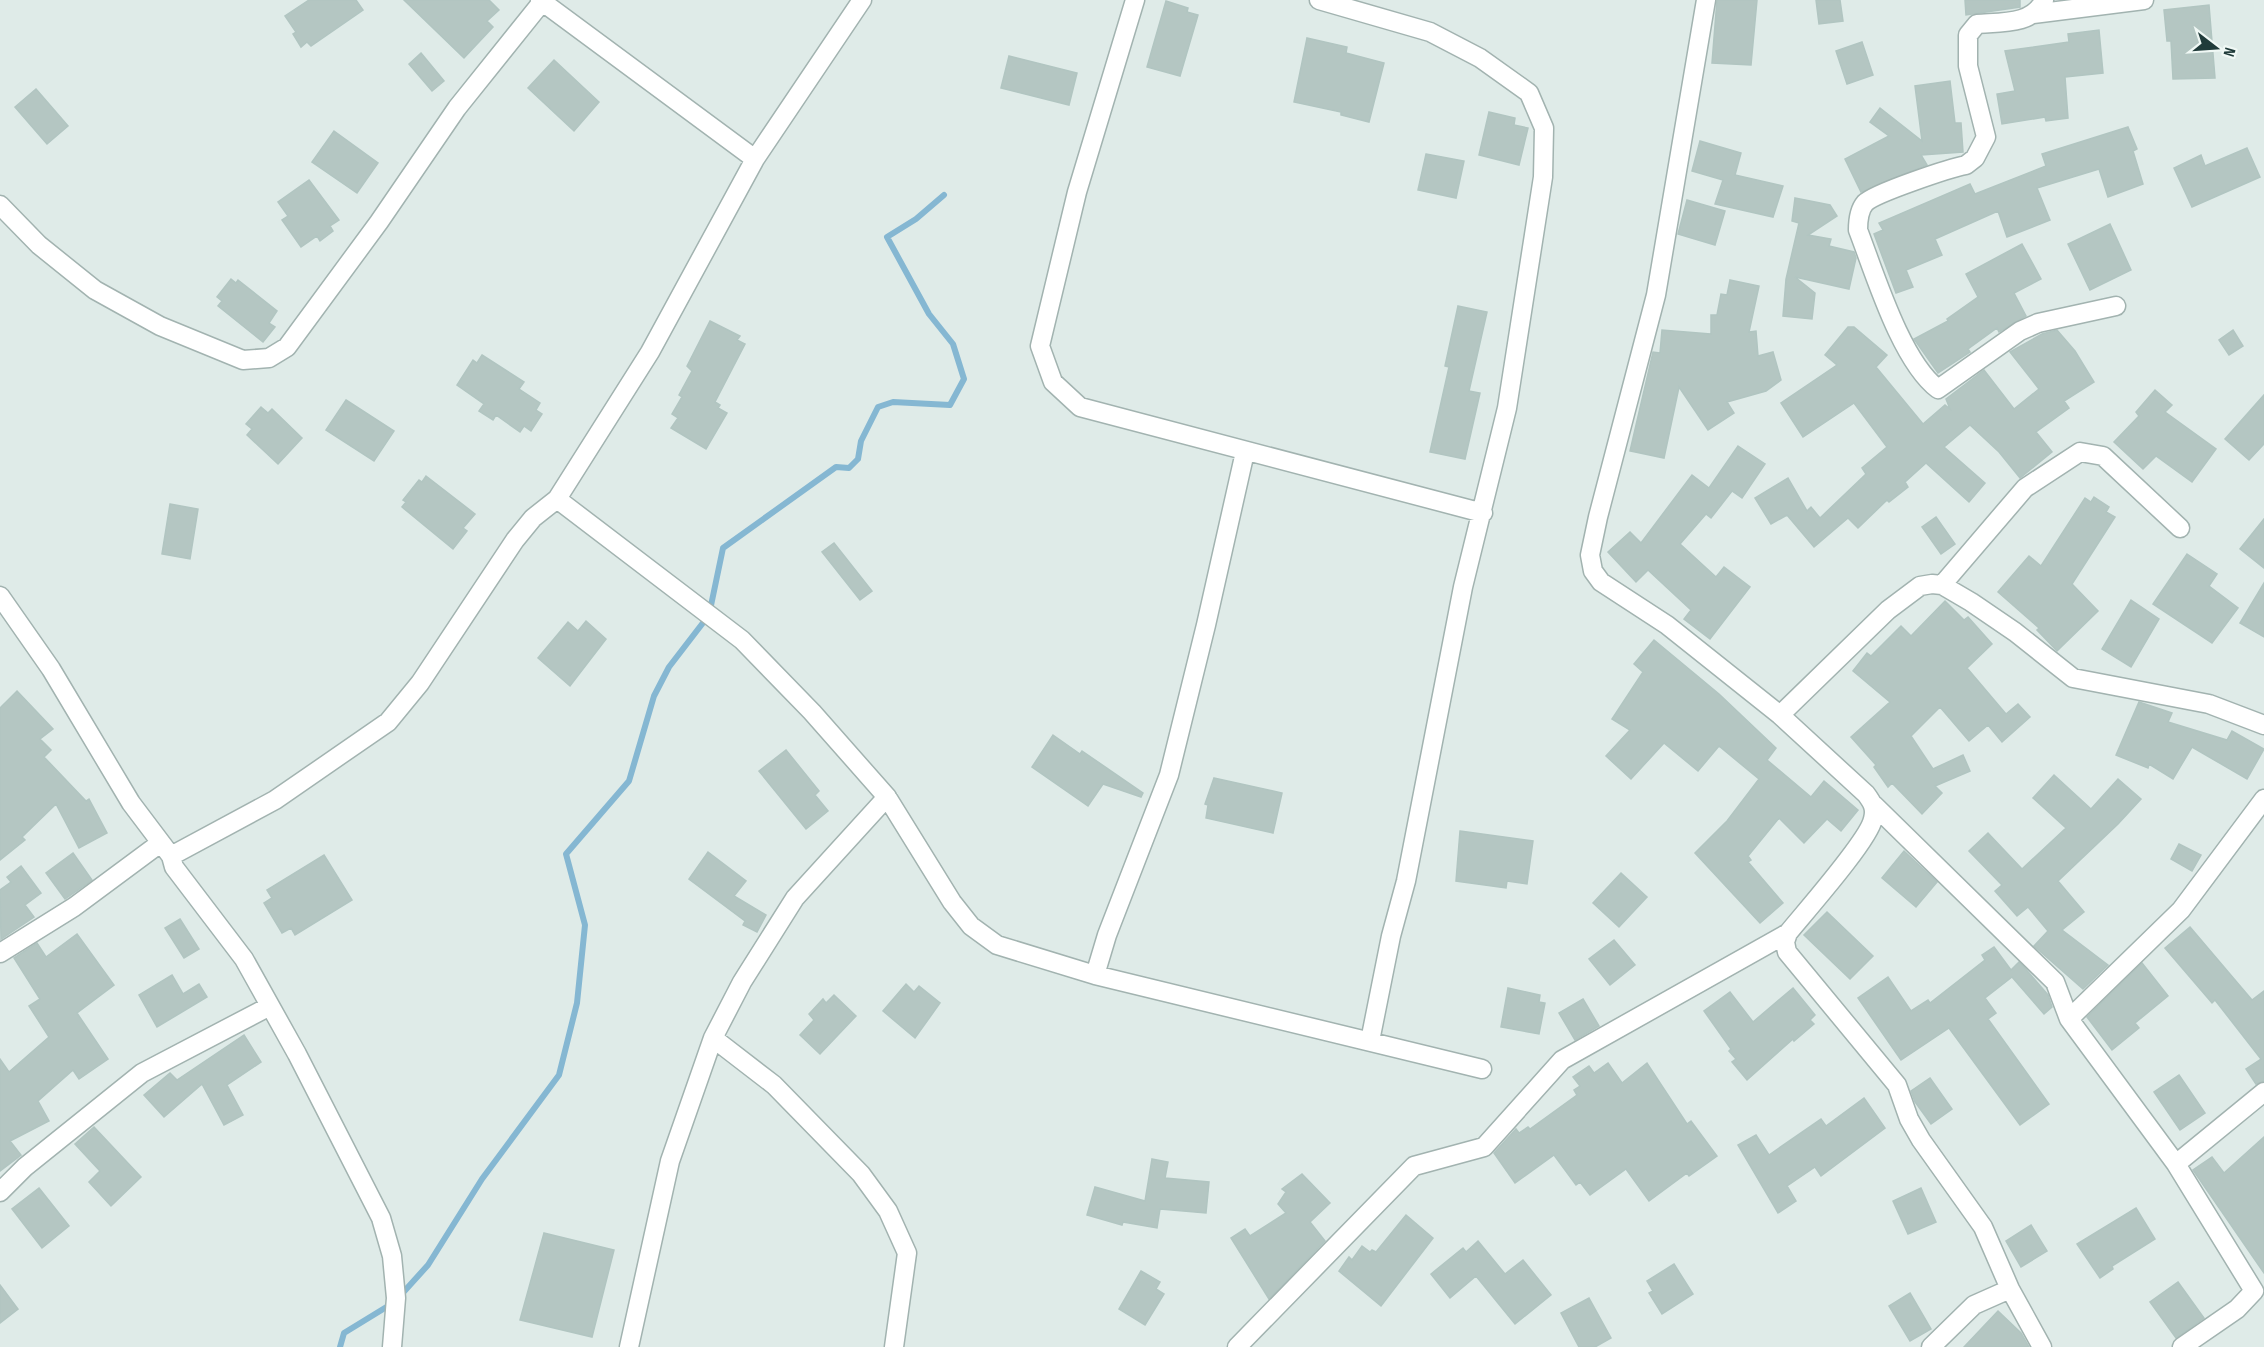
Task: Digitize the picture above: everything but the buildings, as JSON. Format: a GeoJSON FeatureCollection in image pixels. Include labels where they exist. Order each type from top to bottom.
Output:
{"type":"FeatureCollection","features":[{"type":"Feature","properties":{"kind":"street"},"geometry":{"type":"LineString","coordinates":[[0,952],[165,850],[275,800],[388,722],[420,683],[515,540],[532,518],[557,499],[650,352],[755,159],[862,0]]}},
{"type":"Feature","properties":{"kind":"street"},"geometry":{"type":"LineString","coordinates":[[1135,0],[1077,192],[1040,346],[1053,382],[1080,407],[1483,513]]}},
{"type":"Feature","properties":{"kind":"street"},"geometry":{"type":"LineString","coordinates":[[1319,0],[1430,32],[1480,58],[1528,93],[1544,128],[1543,177],[1507,408],[1463,587],[1406,881],[1391,936],[1370,1041]]}},
{"type":"Feature","properties":{"kind":"street"},"geometry":{"type":"LineString","coordinates":[[1706,0],[1656,295],[1590,555],[1593,571],[1601,582],[1667,625],[1780,714],[1866,794],[1874,805],[2055,982],[2069,1019],[2176,1164],[2259,1299],[2237,1309],[2182,1347]]}},
{"type":"Feature","properties":{"kind":"street"},"geometry":{"type":"LineString","coordinates":[[2116,306],[2038,323],[2020,331],[1938,389],[1926,380],[1894,322],[1858,230],[1858,218],[1865,203],[1886,191],[1966,165],[1975,158],[1986,137],[1968,66],[1968,35],[1977,24],[2016,21],[2039,7],[2144,0]]}},
{"type":"Feature","properties":{"kind":"street"},"geometry":{"type":"LineString","coordinates":[[0,205],[39,245],[95,290],[160,326],[243,360],[269,358],[287,347],[379,222],[457,108],[541,1],[755,159]]}},
{"type":"Feature","properties":{"kind":"street"},"geometry":{"type":"LineString","coordinates":[[1095,975],[1107,935],[1168,775],[1206,625],[1245,452]]}},
{"type":"Feature","properties":{"kind":"street"},"geometry":{"type":"LineString","coordinates":[[1942,585],[2025,489],[2080,452],[2103,456],[2180,528]]}},
{"type":"Feature","properties":{"kind":"street"},"geometry":{"type":"LineString","coordinates":[[557,499],[742,640],[812,712],[887,797],[952,902],[972,926],[997,945],[1095,975],[1482,1069]]}},
{"type":"Feature","properties":{"kind":"street"},"geometry":{"type":"LineString","coordinates":[[1780,714],[1888,610],[1920,586],[1942,585],[2015,632],[2073,678],[2209,704],[2264,725]]}},
{"type":"Feature","properties":{"kind":"street"},"geometry":{"type":"LineString","coordinates":[[0,596],[51,669],[131,803],[165,850],[174,867],[244,959],[381,1218],[392,1256],[395,1287],[392,1347]]}},
{"type":"Feature","properties":{"kind":"street"},"geometry":{"type":"LineString","coordinates":[[629,1347],[670,1161],[713,1038],[742,982],[795,898],[887,797]]}},
{"type":"Feature","properties":{"kind":"street"},"geometry":{"type":"LineString","coordinates":[[2069,1019],[2181,910],[2264,799]]}},
{"type":"Feature","properties":{"kind":"street"},"geometry":{"type":"LineString","coordinates":[[1874,805],[1873,821],[1856,847],[1788,933],[1785,942],[1787,952],[1897,1086],[1909,1119],[1921,1140],[1983,1227],[2010,1289],[2042,1347]]}},
{"type":"Feature","properties":{"kind":"street"},"geometry":{"type":"LineString","coordinates":[[1237,1347],[1414,1166],[1484,1147],[1562,1060],[1788,933]]}},
{"type":"Feature","properties":{"kind":"street"},"geometry":{"type":"LineString","coordinates":[[0,1192],[25,1167],[142,1073],[270,1006]]}},
{"type":"Feature","properties":{"kind":"street"},"geometry":{"type":"LineString","coordinates":[[713,1038],[774,1085],[861,1174],[888,1211],[907,1253],[894,1347]]}},
{"type":"Feature","properties":{"kind":"street"},"geometry":{"type":"LineString","coordinates":[[2176,1164],[2264,1092]]}},
{"type":"Feature","properties":{"kind":"street"},"geometry":{"type":"LineString","coordinates":[[1931,1347],[1974,1305],[2010,1289]]}},
{"type":"Feature","properties":{"kind":"waterway"},"geometry":{"type":"LineString","coordinates":[[400,1296],[428,1265],[482,1179],[559,1075],[577,1003],[585,925],[566,854],[629,781],[654,696],[669,667],[709,615],[723,548],[836,467],[849,468],[858,459],[861,441],[878,407],[893,402],[950,405],[964,379],[953,344],[929,314],[887,237],[916,219],[944,195]]}},
{"type":"Feature","properties":{"kind":"waterway"},"geometry":{"type":"LineString","coordinates":[[340,1347],[344,1333],[393,1303]]}}]}
